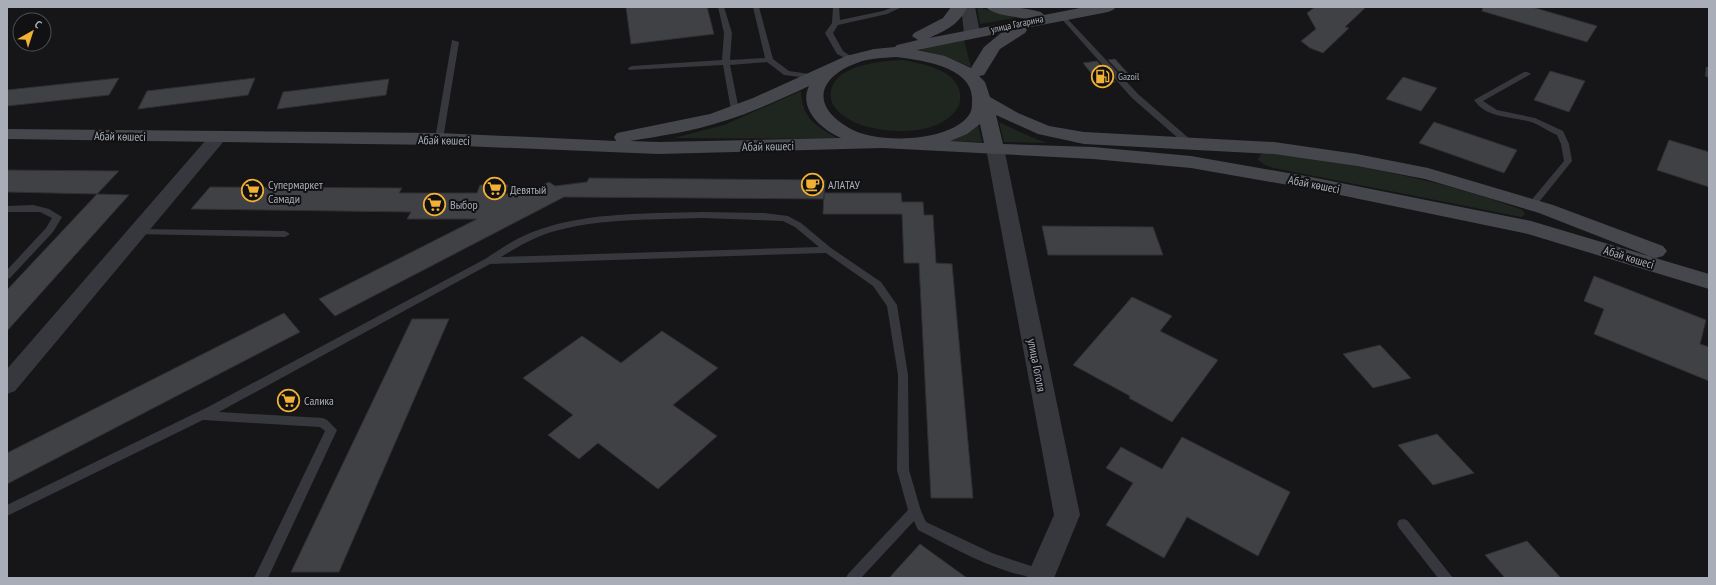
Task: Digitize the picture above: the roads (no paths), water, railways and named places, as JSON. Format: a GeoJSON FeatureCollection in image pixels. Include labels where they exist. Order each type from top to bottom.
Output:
{"type":"FeatureCollection","features":[{"type":"Feature","properties":{"kind":"main road"},"geometry":{"type":"LineString","coordinates":[[562,144],[622,138],[669,130],[717,118],[813,77],[844,62],[872,54],[946,25],[958,11],[959,7]]}},
{"type":"Feature","properties":{"kind":"main road"},"geometry":{"type":"LineString","coordinates":[[994,7],[1027,14],[1061,15]]}},
{"type":"Feature","properties":{"kind":"main road","name":"улица Гагарина"},"geometry":{"type":"LineString","coordinates":[[872,54],[1061,15],[1108,7]]}},
{"type":"Feature","properties":{"kind":"main road"},"geometry":{"type":"LineString","coordinates":[[978,71],[992,46],[1002,38],[1026,27],[1061,15]]}},
{"type":"Feature","properties":{"kind":"main road"},"geometry":{"type":"LineString","coordinates":[[972,33],[982,96],[995,148]]}},
{"type":"Feature","properties":{"kind":"main road"},"geometry":{"type":"LineString","coordinates":[[844,62],[823,76],[815,89],[814,102],[821,116],[835,128],[849,135],[881,143],[909,145],[933,141],[953,134],[969,125],[979,113],[982,96],[973,78],[959,68],[940,59],[919,54],[896,52],[872,54]]}},
{"type":"Feature","properties":{"kind":"main road","name":"Абай көшесі"},"geometry":{"type":"LineString","coordinates":[[982,96],[1012,117],[1044,130],[1084,138],[1274,148],[1357,160],[1428,174],[1532,205],[1709,272]]}},
{"type":"Feature","properties":{"kind":"main road","name":"Абай көшесі"},"geometry":{"type":"LineString","coordinates":[[7,134],[439,139],[658,148],[881,143]]}},
{"type":"Feature","properties":{"kind":"main road","name":"Абай көшесі"},"geometry":{"type":"LineString","coordinates":[[909,145],[1092,153],[1191,162],[1311,183],[1531,228],[1709,282]]}},
{"type":"Feature","properties":{"kind":"street"},"geometry":{"type":"LineString","coordinates":[[968,7],[972,33]]}},
{"type":"Feature","properties":{"kind":"street"},"geometry":{"type":"LineString","coordinates":[[7,385],[218,137]]}},
{"type":"Feature","properties":{"kind":"street","name":"улица Гоголя"},"geometry":{"type":"LineString","coordinates":[[995,148],[1067,515],[1041,577]]}},
{"type":"Feature","properties":{"kind":"lane"},"geometry":{"type":"LineString","coordinates":[[720,7],[728,33],[726,61],[736,110]]}},
{"type":"Feature","properties":{"kind":"lane"},"geometry":{"type":"LineString","coordinates":[[756,7],[769,60]]}},
{"type":"Feature","properties":{"kind":"lane"},"geometry":{"type":"LineString","coordinates":[[836,7],[836,24],[829,33],[844,62]]}},
{"type":"Feature","properties":{"kind":"lane"},"geometry":{"type":"LineString","coordinates":[[836,24],[885,13],[899,7]]}},
{"type":"Feature","properties":{"kind":"lane"},"geometry":{"type":"LineString","coordinates":[[1061,15],[1135,96],[1189,143]]}},
{"type":"Feature","properties":{"kind":"lane"},"geometry":{"type":"LineString","coordinates":[[439,139],[455,42]]}},
{"type":"Feature","properties":{"kind":"lane"},"geometry":{"type":"LineString","coordinates":[[632,68],[726,61],[769,60],[787,73],[813,77]]}},
{"type":"Feature","properties":{"kind":"lane"},"geometry":{"type":"LineString","coordinates":[[1709,68],[1709,76]]}},
{"type":"Feature","properties":{"kind":"lane"},"geometry":{"type":"LineString","coordinates":[[1527,74],[1478,100],[1490,110],[1533,121],[1560,133],[1568,161],[1532,205]]}},
{"type":"Feature","properties":{"kind":"lane"},"geometry":{"type":"LineString","coordinates":[[7,209],[31,208],[52,213],[57,217],[50,230],[7,276]]}},
{"type":"Feature","properties":{"kind":"lane"},"geometry":{"type":"LineString","coordinates":[[7,512],[202,415],[488,261],[522,240],[557,228],[614,218],[704,215],[785,218],[798,225],[828,250],[877,284],[892,305],[903,375],[903,470],[915,511],[922,526],[989,558],[1041,577]]}},
{"type":"Feature","properties":{"kind":"lane"},"geometry":{"type":"LineString","coordinates":[[137,232],[286,234]]}},
{"type":"Feature","properties":{"kind":"lane"},"geometry":{"type":"LineString","coordinates":[[488,261],[828,250]]}},
{"type":"Feature","properties":{"kind":"lane"},"geometry":{"type":"LineString","coordinates":[[202,415],[323,423],[331,430],[261,578]]}},
{"type":"Feature","properties":{"kind":"lane"},"geometry":{"type":"LineString","coordinates":[[853,578],[915,511]]}},
{"type":"Feature","properties":{"kind":"lane"},"geometry":{"type":"LineString","coordinates":[[1403,524],[1446,578]]}},
{"type":"Feature","properties":{"kind":"place","name":"Gazoil"},"geometry":{"type":"Point","coordinates":[1102,76]}},
{"type":"Feature","properties":{"kind":"place","name":"АЛАТАУ"},"geometry":{"type":"Point","coordinates":[812,184]}},
{"type":"Feature","properties":{"kind":"place","name":"Девятый"},"geometry":{"type":"Point","coordinates":[495,189]}},
{"type":"Feature","properties":{"kind":"place","name":"Супермаркет Самади"},"geometry":{"type":"Point","coordinates":[253,191]}},
{"type":"Feature","properties":{"kind":"place","name":"Выбор"},"geometry":{"type":"Point","coordinates":[434,204]}},
{"type":"Feature","properties":{"kind":"place","name":"Салика"},"geometry":{"type":"Point","coordinates":[289,400]}}]}
